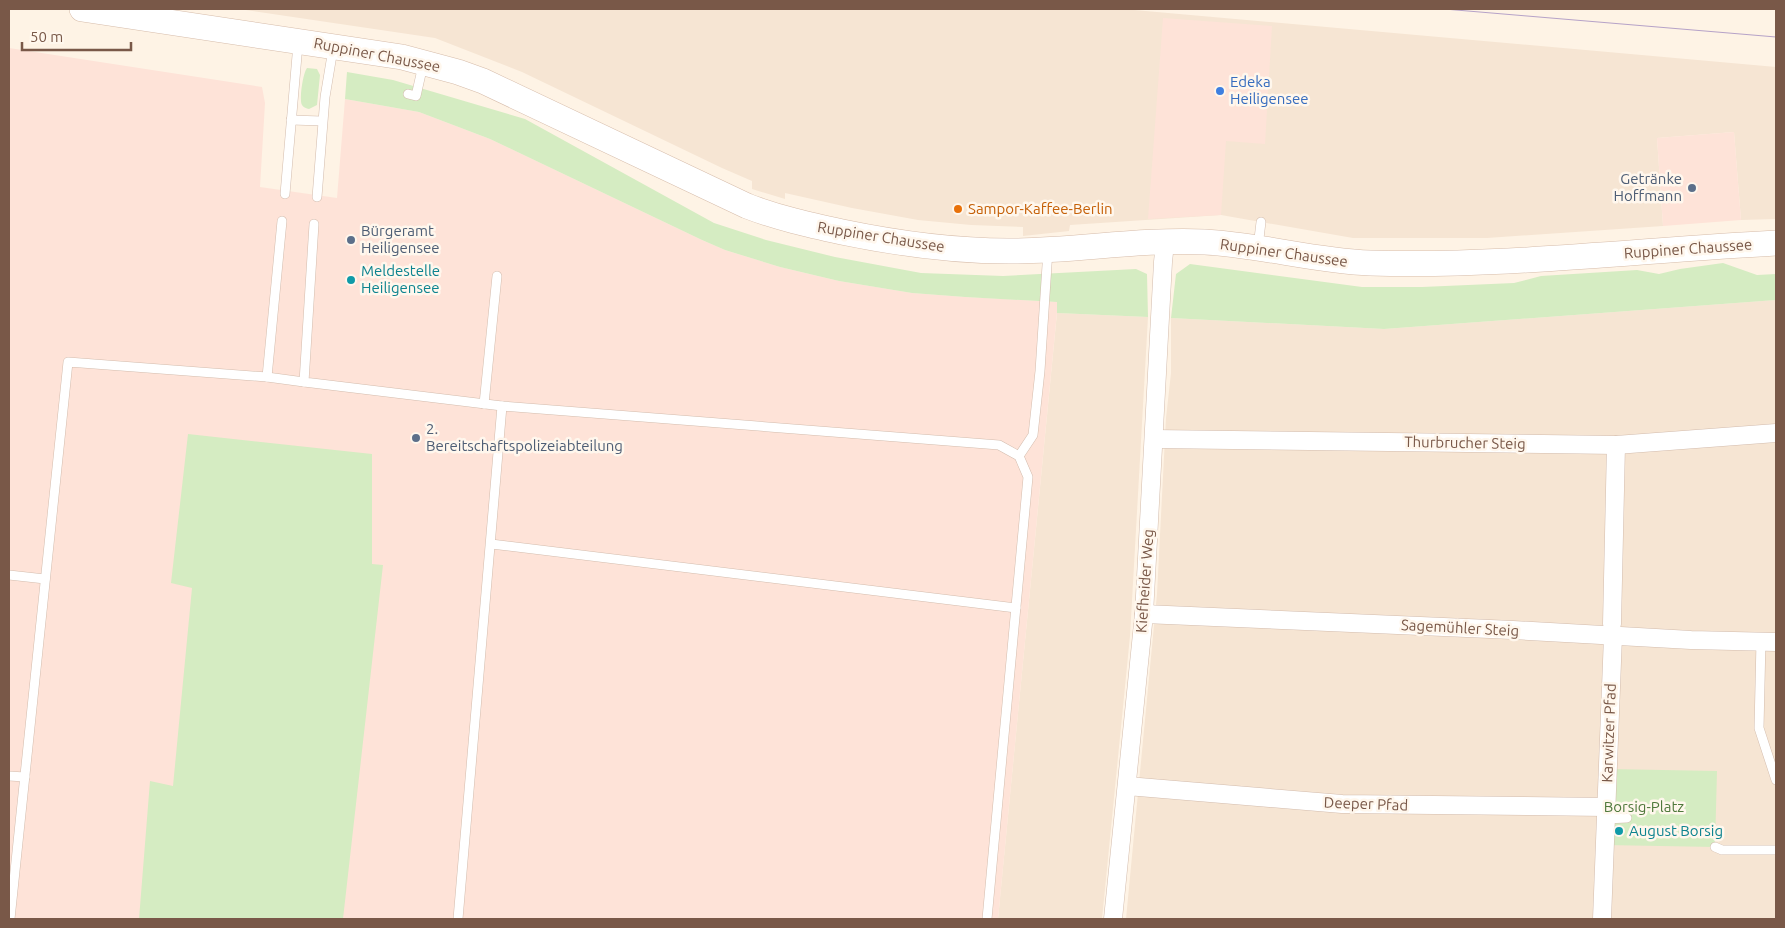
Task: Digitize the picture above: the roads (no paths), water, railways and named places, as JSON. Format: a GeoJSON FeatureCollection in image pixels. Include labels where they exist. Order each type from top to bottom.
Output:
{"type":"FeatureCollection","features":[{"type":"Feature","properties":{"kind":"main road","name":"Ruppiner Chaussee"},"geometry":{"type":"LineString","coordinates":[[82,9],[333,46],[424,62],[483,81],[747,206],[779,218],[911,245],[984,251],[1048,250],[1205,242],[1258,248],[1329,260],[1372,263],[1489,261],[1776,243]]}},
{"type":"Feature","properties":{"kind":"street","name":"Kiefheider Weg"},"geometry":{"type":"LineString","coordinates":[[1113,919],[1144,614],[1165,243]]}},
{"type":"Feature","properties":{"kind":"street","name":"Thurbrucher Steig"},"geometry":{"type":"LineString","coordinates":[[1154,439],[1616,445],[1776,433]]}},
{"type":"Feature","properties":{"kind":"street","name":"Karwitzer Pfad"},"geometry":{"type":"LineString","coordinates":[[1602,919],[1613,630],[1616,445]]}},
{"type":"Feature","properties":{"kind":"street","name":"Sagemühler Steig"},"geometry":{"type":"LineString","coordinates":[[1144,614],[1503,630],[1613,630],[1691,640],[1768,641]]}},
{"type":"Feature","properties":{"kind":"street","name":"Deeper Pfad"},"geometry":{"type":"LineString","coordinates":[[1127,786],[1342,804],[1606,813]]}},
{"type":"Feature","properties":{"kind":"lane"},"geometry":{"type":"LineString","coordinates":[[285,194],[298,41]]}},
{"type":"Feature","properties":{"kind":"lane"},"geometry":{"type":"LineString","coordinates":[[317,197],[322,121],[333,46]]}},
{"type":"Feature","properties":{"kind":"lane"},"geometry":{"type":"LineString","coordinates":[[408,94],[416,96],[424,62]]}},
{"type":"Feature","properties":{"kind":"lane"},"geometry":{"type":"LineString","coordinates":[[292,120],[322,121]]}},
{"type":"Feature","properties":{"kind":"lane"},"geometry":{"type":"LineString","coordinates":[[267,377],[282,221]]}},
{"type":"Feature","properties":{"kind":"lane"},"geometry":{"type":"LineString","coordinates":[[1258,248],[1261,222]]}},
{"type":"Feature","properties":{"kind":"lane"},"geometry":{"type":"LineString","coordinates":[[304,382],[314,224]]}},
{"type":"Feature","properties":{"kind":"lane"},"geometry":{"type":"LineString","coordinates":[[1020,456],[1033,435],[1040,371],[1048,250]]}},
{"type":"Feature","properties":{"kind":"lane"},"geometry":{"type":"LineString","coordinates":[[484,404],[498,276]]}},
{"type":"Feature","properties":{"kind":"lane"},"geometry":{"type":"LineString","coordinates":[[10,919],[68,362],[267,377],[502,406],[999,445],[1020,456],[1028,477],[987,919]]}},
{"type":"Feature","properties":{"kind":"lane"},"geometry":{"type":"LineString","coordinates":[[458,919],[502,406]]}},
{"type":"Feature","properties":{"kind":"lane"},"geometry":{"type":"LineString","coordinates":[[491,544],[1016,608]]}},
{"type":"Feature","properties":{"kind":"lane"},"geometry":{"type":"LineString","coordinates":[[9,576],[45,579]]}},
{"type":"Feature","properties":{"kind":"lane"},"geometry":{"type":"LineString","coordinates":[[1768,641],[1759,728],[1776,780]]}},
{"type":"Feature","properties":{"kind":"lane"},"geometry":{"type":"LineString","coordinates":[[9,776],[24,777]]}},
{"type":"Feature","properties":{"kind":"lane"},"geometry":{"type":"LineString","coordinates":[[1606,813],[1627,818]]}},
{"type":"Feature","properties":{"kind":"lane"},"geometry":{"type":"LineString","coordinates":[[1715,847],[1722,850],[1776,850]]}},
{"type":"Feature","properties":{"kind":"tram line"},"geometry":{"type":"LineString","coordinates":[[1444,9],[1776,37]]}},
{"type":"Feature","properties":{"kind":"place","name":"Edeka Heiligensee"},"geometry":{"type":"Point","coordinates":[1220,91]}},
{"type":"Feature","properties":{"kind":"place","name":"Getränke Hoffmann"},"geometry":{"type":"Point","coordinates":[1692,188]}},
{"type":"Feature","properties":{"kind":"place","name":"Sampor-Kaffee-Berlin"},"geometry":{"type":"Point","coordinates":[958,209]}},
{"type":"Feature","properties":{"kind":"place","name":"Bürgeramt Heiligensee"},"geometry":{"type":"Point","coordinates":[351,240]}},
{"type":"Feature","properties":{"kind":"place","name":"Meldestelle Heiligensee"},"geometry":{"type":"Point","coordinates":[351,280]}},
{"type":"Feature","properties":{"kind":"place","name":"2. Bereitschaftspolizeiabteilung"},"geometry":{"type":"Point","coordinates":[416,438]}},
{"type":"Feature","properties":{"kind":"place","name":"August Borsig"},"geometry":{"type":"Point","coordinates":[1619,831]}},
{"type":"Feature","properties":{"kind":"park label","name":"Borsig-Platz"},"geometry":{"type":"Point","coordinates":[1644,807]}}]}
